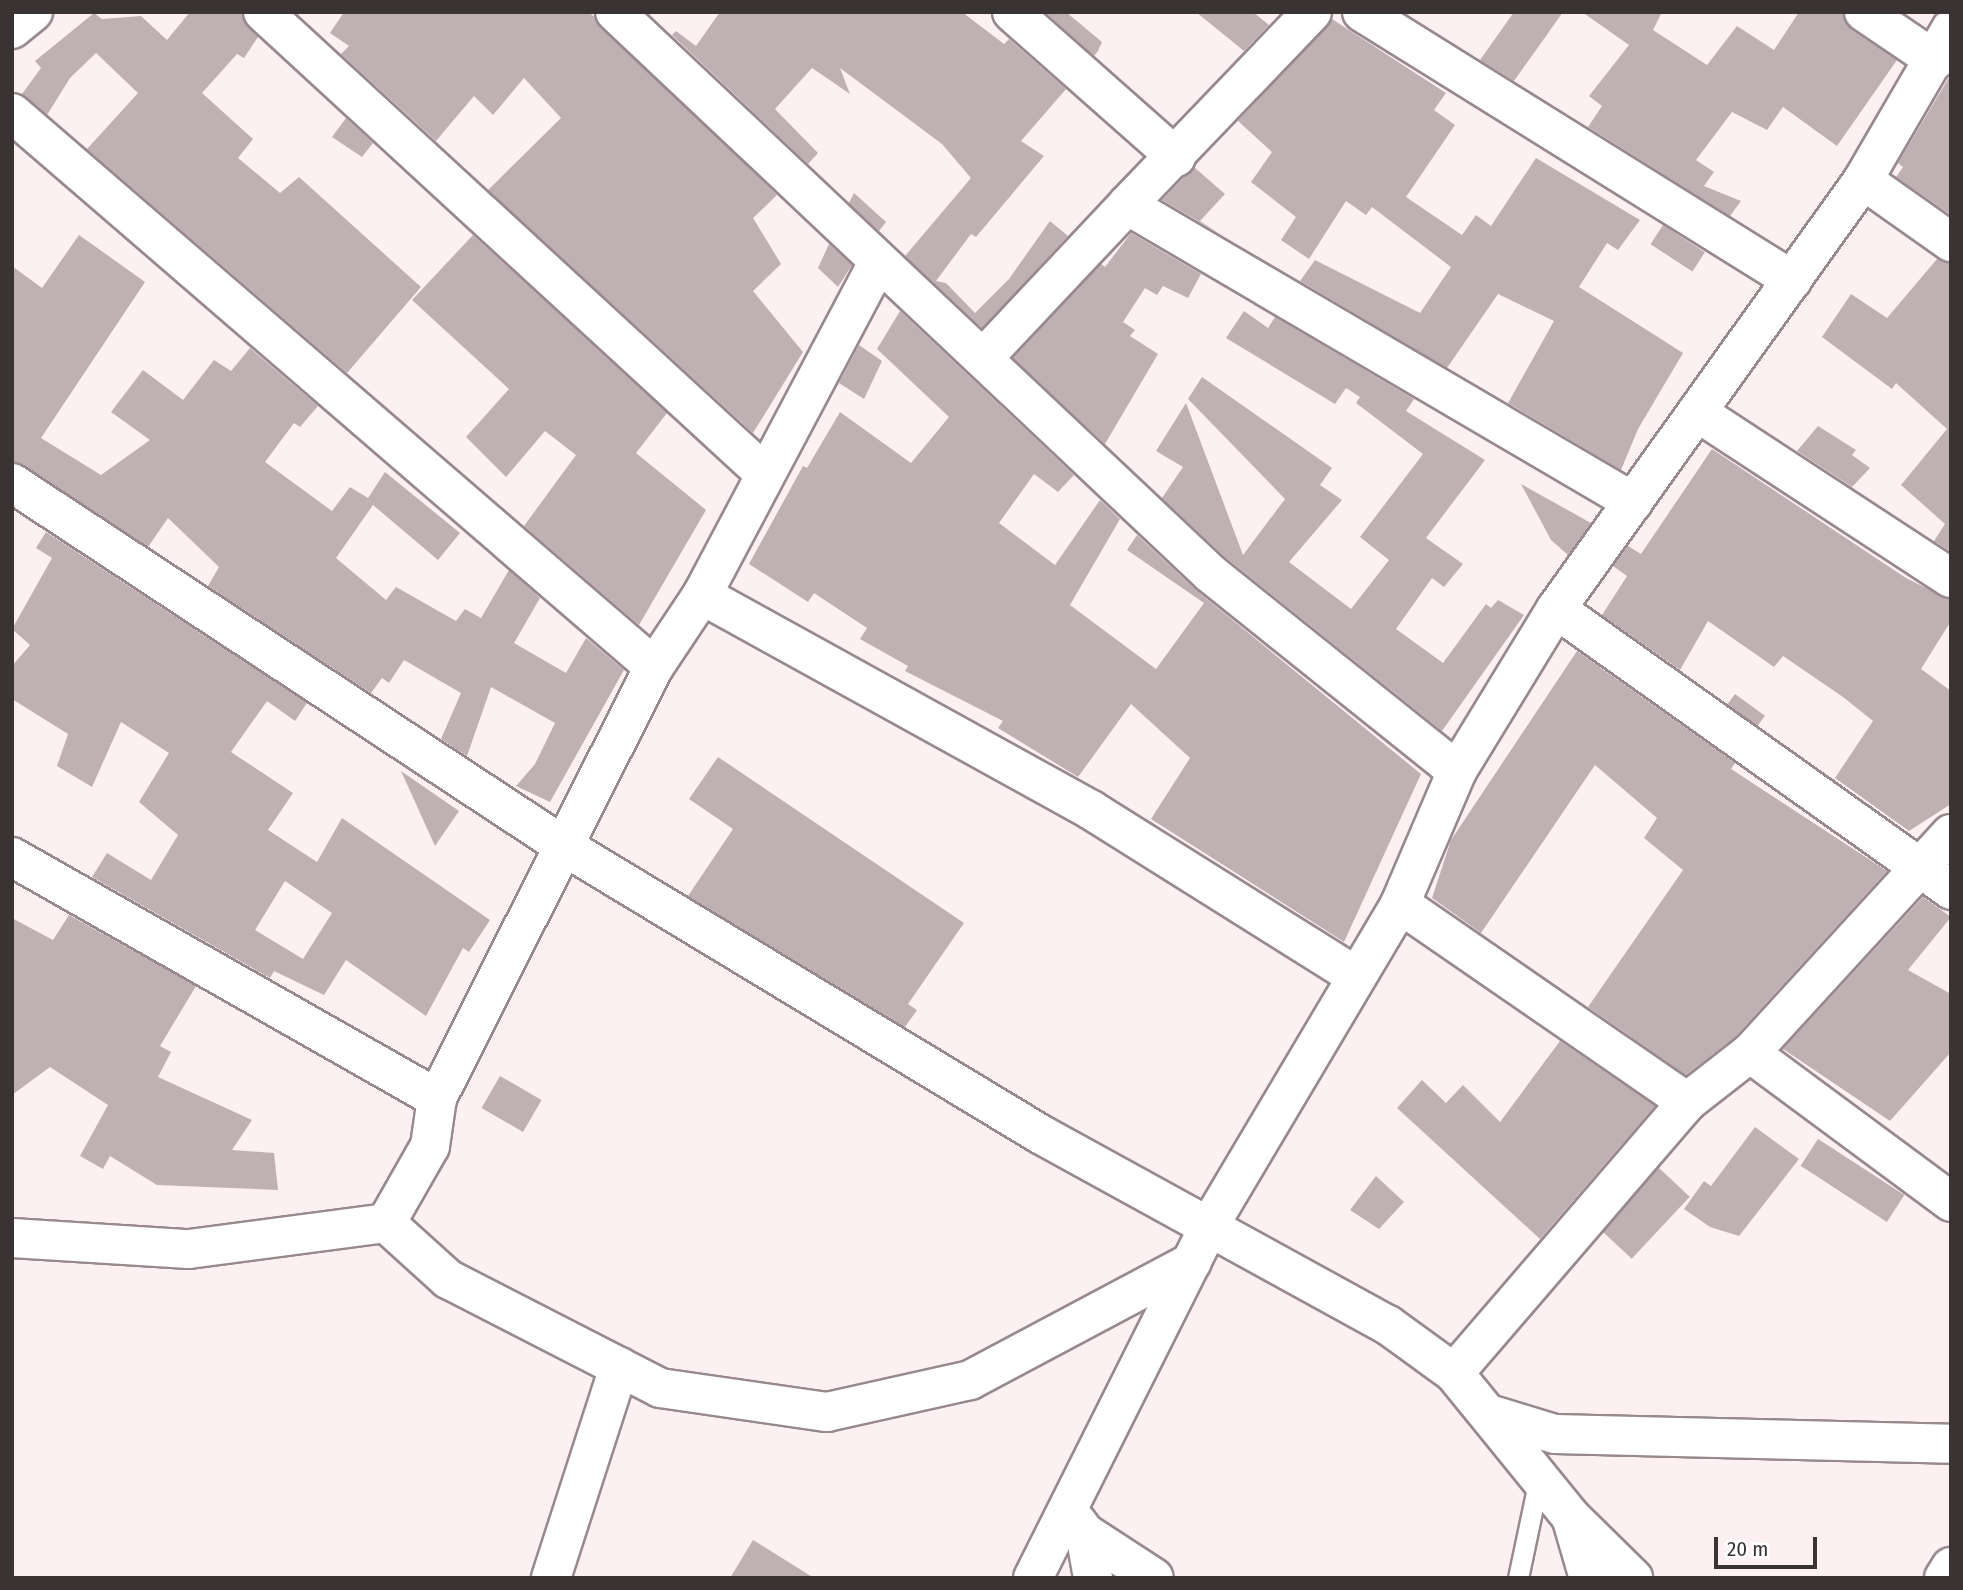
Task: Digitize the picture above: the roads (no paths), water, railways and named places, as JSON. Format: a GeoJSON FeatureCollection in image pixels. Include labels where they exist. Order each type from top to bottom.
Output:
{"type":"FeatureCollection","features":[{"type":"Feature","properties":{"kind":"street"},"geometry":{"type":"LineString","coordinates":[[12,29],[33,12]]}},
{"type":"Feature","properties":{"kind":"street"},"geometry":{"type":"LineString","coordinates":[[263,12],[764,473]]}},
{"type":"Feature","properties":{"kind":"street"},"geometry":{"type":"LineString","coordinates":[[614,12],[877,264],[984,357],[1211,574],[1457,771]]}},
{"type":"Feature","properties":{"kind":"street"},"geometry":{"type":"LineString","coordinates":[[1012,12],[1176,157]]}},
{"type":"Feature","properties":{"kind":"street"},"geometry":{"type":"LineString","coordinates":[[984,357],[1312,12]]}},
{"type":"Feature","properties":{"kind":"street"},"geometry":{"type":"LineString","coordinates":[[1362,12],[1792,280]]}},
{"type":"Feature","properties":{"kind":"street"},"geometry":{"type":"LineString","coordinates":[[1033,1578],[1077,1522],[1209,1226],[1399,904],[1457,771],[1556,609],[1863,180],[1943,44],[1864,12]]}},
{"type":"Feature","properties":{"kind":"street"},"geometry":{"type":"LineString","coordinates":[[12,113],[654,667]]}},
{"type":"Feature","properties":{"kind":"street"},"geometry":{"type":"LineString","coordinates":[[1863,180],[1951,242]]}},
{"type":"Feature","properties":{"kind":"street"},"geometry":{"type":"LineString","coordinates":[[1127,205],[1633,502]]}},
{"type":"Feature","properties":{"kind":"street"},"geometry":{"type":"LineString","coordinates":[[386,1223],[430,1146],[437,1098],[562,845],[654,667],[702,595],[764,473],[877,264]]}},
{"type":"Feature","properties":{"kind":"street"},"geometry":{"type":"LineString","coordinates":[[1697,412],[1951,579]]}},
{"type":"Feature","properties":{"kind":"street"},"geometry":{"type":"LineString","coordinates":[[12,482],[562,845],[1040,1134],[1388,1325],[1454,1373],[1492,1415],[1572,1518],[1633,1578]]}},
{"type":"Feature","properties":{"kind":"street"},"geometry":{"type":"LineString","coordinates":[[702,595],[1091,810],[1356,976]]}},
{"type":"Feature","properties":{"kind":"street"},"geometry":{"type":"LineString","coordinates":[[1556,609],[1936,879]]}},
{"type":"Feature","properties":{"kind":"street"},"geometry":{"type":"LineString","coordinates":[[1454,1373],[1687,1102],[1750,1053],[1936,879],[1951,834]]}},
{"type":"Feature","properties":{"kind":"street"},"geometry":{"type":"LineString","coordinates":[[12,857],[437,1098]]}},
{"type":"Feature","properties":{"kind":"street"},"geometry":{"type":"LineString","coordinates":[[1399,904],[1687,1102]]}},
{"type":"Feature","properties":{"kind":"street"},"geometry":{"type":"LineString","coordinates":[[1750,1053],[1951,1202]]}},
{"type":"Feature","properties":{"kind":"street"},"geometry":{"type":"LineString","coordinates":[[12,1238],[190,1249],[386,1223],[448,1279],[660,1388],[827,1412],[970,1380],[1192,1262]]}},
{"type":"Feature","properties":{"kind":"street"},"geometry":{"type":"LineString","coordinates":[[551,1578],[619,1367]]}},
{"type":"Feature","properties":{"kind":"street"},"geometry":{"type":"LineString","coordinates":[[1492,1415],[1555,1434],[1951,1444]]}},
{"type":"Feature","properties":{"kind":"street"},"geometry":{"type":"LineString","coordinates":[[1572,1518],[1589,1578]]}},
{"type":"Feature","properties":{"kind":"street"},"geometry":{"type":"LineString","coordinates":[[1077,1522],[1093,1578]]}},
{"type":"Feature","properties":{"kind":"street"},"geometry":{"type":"LineString","coordinates":[[1077,1522],[1154,1578]]}},
{"type":"Feature","properties":{"kind":"street"},"geometry":{"type":"LineString","coordinates":[[1944,1578],[1951,1567]]}},
{"type":"Feature","properties":{"kind":"lane"},"geometry":{"type":"LineString","coordinates":[[1518,1578],[1539,1478]]}}]}
